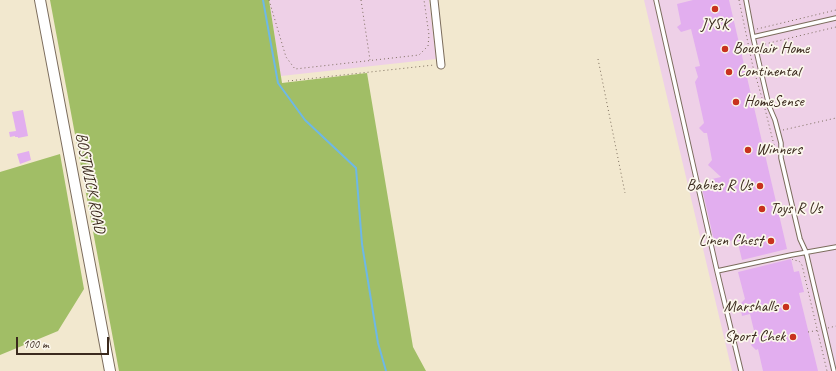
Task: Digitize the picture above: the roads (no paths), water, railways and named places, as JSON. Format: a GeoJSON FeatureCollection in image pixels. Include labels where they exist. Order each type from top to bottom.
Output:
{"type":"FeatureCollection","features":[{"type":"Feature","properties":{"kind":"main road","name":"BOSTWICK ROAD"},"geometry":{"type":"LineString","coordinates":[[40,0],[110,371]]}},
{"type":"Feature","properties":{"kind":"street"},"geometry":{"type":"LineString","coordinates":[[434,0],[441,65]]}},
{"type":"Feature","properties":{"kind":"lane"},"geometry":{"type":"LineString","coordinates":[[656,0],[716,271],[741,371]]}},
{"type":"Feature","properties":{"kind":"lane"},"geometry":{"type":"LineString","coordinates":[[746,0],[769,106],[775,120],[781,144],[781,158],[800,239],[806,252],[834,371]]}},
{"type":"Feature","properties":{"kind":"lane"},"geometry":{"type":"LineString","coordinates":[[753,37],[836,18]]}},
{"type":"Feature","properties":{"kind":"lane"},"geometry":{"type":"LineString","coordinates":[[716,271],[836,247]]}},
{"type":"Feature","properties":{"kind":"waterway"},"geometry":{"type":"LineString","coordinates":[[263,0],[278,83],[305,120],[356,168],[362,244],[378,343],[386,371]]}},
{"type":"Feature","properties":{"kind":"place","name":"JYSK"},"geometry":{"type":"Point","coordinates":[715,9]}},
{"type":"Feature","properties":{"kind":"place","name":"Bouclair Home"},"geometry":{"type":"Point","coordinates":[725,49]}},
{"type":"Feature","properties":{"kind":"place","name":"Continental"},"geometry":{"type":"Point","coordinates":[729,72]}},
{"type":"Feature","properties":{"kind":"place","name":"HomeSense"},"geometry":{"type":"Point","coordinates":[736,102]}},
{"type":"Feature","properties":{"kind":"place","name":"Winners"},"geometry":{"type":"Point","coordinates":[748,150]}},
{"type":"Feature","properties":{"kind":"place","name":"Babies R Us"},"geometry":{"type":"Point","coordinates":[760,186]}},
{"type":"Feature","properties":{"kind":"place","name":"Toys R Us"},"geometry":{"type":"Point","coordinates":[762,209]}},
{"type":"Feature","properties":{"kind":"place","name":"Linen Chest"},"geometry":{"type":"Point","coordinates":[771,241]}},
{"type":"Feature","properties":{"kind":"place","name":"Marshalls"},"geometry":{"type":"Point","coordinates":[786,307]}},
{"type":"Feature","properties":{"kind":"place","name":"Sport Chek"},"geometry":{"type":"Point","coordinates":[793,337]}}]}
